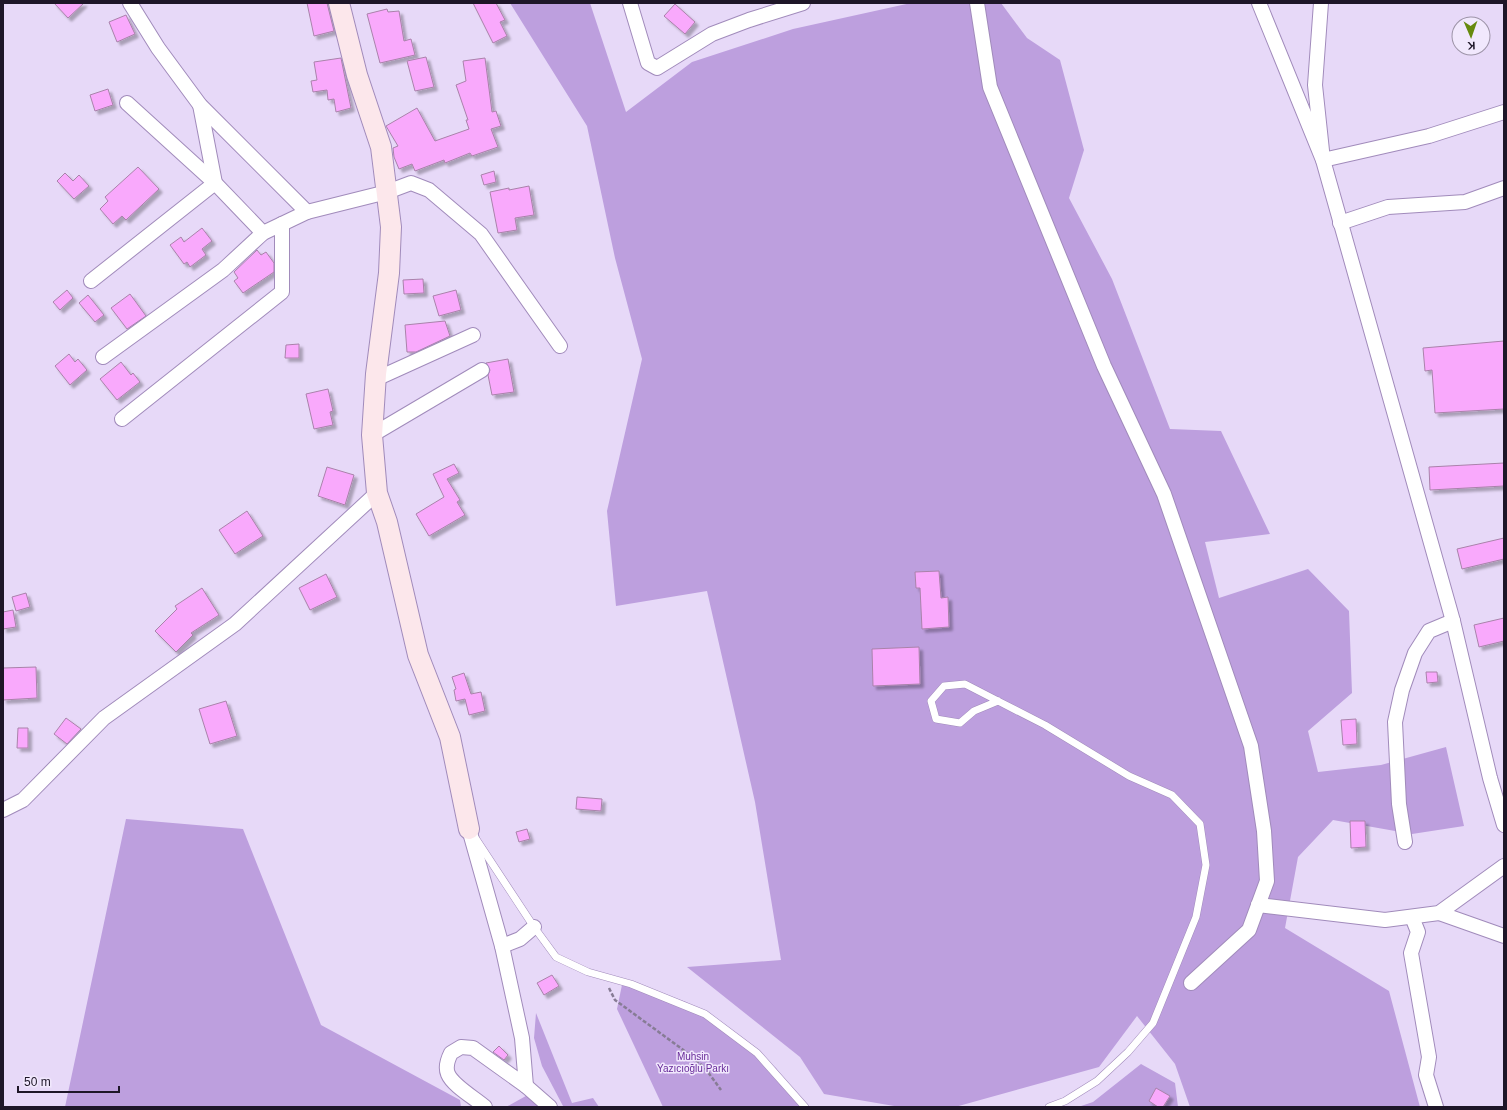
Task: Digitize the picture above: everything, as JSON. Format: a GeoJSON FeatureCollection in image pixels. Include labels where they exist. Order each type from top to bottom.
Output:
{"type":"FeatureCollection","features":[{"type":"Feature","properties":{"kind":"street"},"geometry":{"type":"LineString","coordinates":[[130,3],[158,48],[200,105],[307,212]]}},
{"type":"Feature","properties":{"kind":"street"},"geometry":{"type":"LineString","coordinates":[[339,3],[357,75],[381,147],[391,227],[389,273],[376,379],[372,435],[377,493],[387,522],[418,655],[450,737],[469,829],[502,946],[522,1038],[526,1086]]}},
{"type":"Feature","properties":{"kind":"street"},"geometry":{"type":"LineString","coordinates":[[630,3],[648,63],[657,68],[712,34],[749,20],[803,3]]}},
{"type":"Feature","properties":{"kind":"street"},"geometry":{"type":"LineString","coordinates":[[977,3],[990,87],[1104,366],[1164,494],[1251,746],[1264,832],[1267,881],[1249,930],[1192,983]]}},
{"type":"Feature","properties":{"kind":"street"},"geometry":{"type":"LineString","coordinates":[[1260,3],[1323,160],[1453,621],[1490,778],[1504,825]]}},
{"type":"Feature","properties":{"kind":"street"},"geometry":{"type":"LineString","coordinates":[[1321,3],[1315,85],[1323,160]]}},
{"type":"Feature","properties":{"kind":"street"},"geometry":{"type":"LineString","coordinates":[[127,102],[215,183],[263,233]]}},
{"type":"Feature","properties":{"kind":"street"},"geometry":{"type":"LineString","coordinates":[[200,105],[215,183]]}},
{"type":"Feature","properties":{"kind":"street"},"geometry":{"type":"LineString","coordinates":[[1323,160],[1429,136],[1504,112]]}},
{"type":"Feature","properties":{"kind":"street"},"geometry":{"type":"LineString","coordinates":[[91,281],[215,183]]}},
{"type":"Feature","properties":{"kind":"street"},"geometry":{"type":"LineString","coordinates":[[104,357],[223,270],[263,233],[307,212],[387,192],[411,183],[429,190],[481,234],[560,346]]}},
{"type":"Feature","properties":{"kind":"street"},"geometry":{"type":"LineString","coordinates":[[1340,223],[1388,207],[1465,202],[1504,188]]}},
{"type":"Feature","properties":{"kind":"street"},"geometry":{"type":"LineString","coordinates":[[122,419],[282,292],[282,224]]}},
{"type":"Feature","properties":{"kind":"street"},"geometry":{"type":"LineString","coordinates":[[376,379],[473,335]]}},
{"type":"Feature","properties":{"kind":"street"},"geometry":{"type":"LineString","coordinates":[[372,435],[482,370]]}},
{"type":"Feature","properties":{"kind":"street"},"geometry":{"type":"LineString","coordinates":[[3,810],[23,800],[104,718],[235,624],[377,493]]}},
{"type":"Feature","properties":{"kind":"street"},"geometry":{"type":"LineString","coordinates":[[1405,842],[1399,804],[1395,722],[1396,716],[1402,690],[1415,653],[1429,631],[1453,621]]}},
{"type":"Feature","properties":{"kind":"street"},"geometry":{"type":"LineString","coordinates":[[1258,905],[1384,920],[1439,913],[1504,866]]}},
{"type":"Feature","properties":{"kind":"street"},"geometry":{"type":"LineString","coordinates":[[1439,913],[1504,936]]}},
{"type":"Feature","properties":{"kind":"street"},"geometry":{"type":"LineString","coordinates":[[1412,917],[1418,932],[1411,953],[1429,1057],[1426,1075],[1436,1107]]}},
{"type":"Feature","properties":{"kind":"street"},"geometry":{"type":"LineString","coordinates":[[502,946],[520,939],[534,927]]}},
{"type":"Feature","properties":{"kind":"street"},"geometry":{"type":"LineString","coordinates":[[486,1107],[453,1082],[447,1073],[447,1063],[451,1053],[461,1047],[473,1048],[526,1086],[550,1107]]}},
{"type":"Feature","properties":{"kind":"lane"},"geometry":{"type":"LineString","coordinates":[[998,700],[974,711],[960,723],[936,719],[931,701],[944,686],[965,684],[998,700],[1044,725],[1129,776],[1172,795],[1200,824],[1206,865],[1196,917],[1153,1023],[1128,1052],[1097,1081],[1065,1101],[1049,1107]]}},
{"type":"Feature","properties":{"kind":"lane"},"geometry":{"type":"LineString","coordinates":[[469,829],[534,927],[556,957],[588,972],[630,984],[705,1014],[757,1053],[805,1107]]}},
{"type":"Feature","properties":{"kind":"path"},"geometry":{"type":"LineString","coordinates":[[604,976],[615,1000],[682,1049],[705,1068],[721,1090]]}},
{"type":"Feature","properties":{"kind":"green space"},"geometry":{"type":"Polygon","coordinates":[[[510,3],[590,3],[626,112],[692,62],[793,29],[911,3],[1001,3],[1027,38],[1060,60],[1084,150],[1069,198],[1112,279],[1170,429],[1221,431],[1270,534],[1205,542],[1219,598],[1308,569],[1349,611],[1352,693],[1308,731],[1318,772],[1381,765],[1446,747],[1464,826],[1412,834],[1333,820],[1298,857],[1285,928],[1389,991],[1420,1107],[1190,1107],[1175,1064],[1137,1016],[1099,1067],[955,1107],[900,1107],[824,1094],[800,1057],[687,967],[781,960],[755,802],[707,591],[616,606],[607,511],[642,359],[615,258],[587,126],[510,3]]]}},
{"type":"Feature","properties":{"kind":"green space"},"geometry":{"type":"Polygon","coordinates":[[[126,819],[243,829],[321,1025],[460,1100],[461,1107],[65,1107],[126,819]]]}},
{"type":"Feature","properties":{"kind":"green space","name":"Muhsin Yazıcıoğlu Parkı"},"geometry":{"type":"Polygon","coordinates":[[[623,980],[686,1002],[776,1068],[804,1107],[663,1107],[617,1009],[623,980]]]}},
{"type":"Feature","properties":{"kind":"green space"},"geometry":{"type":"Polygon","coordinates":[[[536,1013],[572,1103],[593,1098],[599,1107],[563,1106],[542,1066],[534,1038],[536,1013]]]}},
{"type":"Feature","properties":{"kind":"green space"},"geometry":{"type":"Polygon","coordinates":[[[1141,1064],[1175,1083],[1178,1107],[1078,1107],[1093,1102],[1141,1064]]]}},
{"type":"Feature","properties":{"kind":"green space"},"geometry":{"type":"Polygon","coordinates":[[[533,1092],[546,1107],[506,1107],[533,1092]]]}},
{"type":"Feature","properties":{"kind":"building"},"geometry":{"type":"Polygon","coordinates":[[[54,3],[84,3],[68,18],[54,3]]]}},
{"type":"Feature","properties":{"kind":"building"},"geometry":{"type":"Polygon","coordinates":[[[307,3],[327,3],[334,31],[314,36],[307,3]]]}},
{"type":"Feature","properties":{"kind":"building"},"geometry":{"type":"Polygon","coordinates":[[[473,3],[496,3],[505,20],[500,22],[507,36],[493,43],[473,3]]]}},
{"type":"Feature","properties":{"kind":"building"},"geometry":{"type":"Polygon","coordinates":[[[675,4],[695,22],[685,34],[664,16],[675,4]]]}},
{"type":"Feature","properties":{"kind":"building"},"geometry":{"type":"Polygon","coordinates":[[[387,9],[388,12],[399,11],[404,41],[411,39],[415,55],[380,63],[367,14],[387,9]]]}},
{"type":"Feature","properties":{"kind":"building"},"geometry":{"type":"Polygon","coordinates":[[[126,15],[135,34],[117,42],[109,22],[126,15]]]}},
{"type":"Feature","properties":{"kind":"building"},"geometry":{"type":"Polygon","coordinates":[[[426,57],[434,87],[415,91],[407,61],[426,57]]]}},
{"type":"Feature","properties":{"kind":"building"},"geometry":{"type":"Polygon","coordinates":[[[341,58],[351,108],[336,112],[334,99],[328,100],[327,90],[313,92],[311,81],[317,80],[314,62],[341,58]]]}},
{"type":"Feature","properties":{"kind":"building"},"geometry":{"type":"Polygon","coordinates":[[[485,58],[492,112],[496,111],[501,126],[491,129],[498,147],[472,156],[470,153],[445,163],[444,160],[415,171],[412,164],[399,169],[394,157],[393,148],[398,146],[386,126],[417,108],[435,141],[469,129],[466,120],[468,120],[456,85],[466,81],[463,61],[485,58]]]}},
{"type":"Feature","properties":{"kind":"building"},"geometry":{"type":"Polygon","coordinates":[[[108,89],[113,105],[95,111],[90,95],[108,89]]]}},
{"type":"Feature","properties":{"kind":"building"},"geometry":{"type":"Polygon","coordinates":[[[138,167],[159,189],[126,220],[122,216],[113,224],[100,209],[108,201],[105,197],[138,167]]]}},
{"type":"Feature","properties":{"kind":"building"},"geometry":{"type":"Polygon","coordinates":[[[494,171],[496,182],[484,185],[481,175],[494,171]]]}},
{"type":"Feature","properties":{"kind":"building"},"geometry":{"type":"Polygon","coordinates":[[[65,173],[73,181],[79,175],[89,186],[74,199],[57,181],[65,173]]]}},
{"type":"Feature","properties":{"kind":"building"},"geometry":{"type":"Polygon","coordinates":[[[529,186],[534,215],[515,218],[517,230],[498,233],[490,192],[529,186]]]}},
{"type":"Feature","properties":{"kind":"building"},"geometry":{"type":"Polygon","coordinates":[[[202,228],[212,241],[202,249],[206,255],[190,267],[187,262],[184,264],[170,245],[181,237],[184,242],[202,228]]]}},
{"type":"Feature","properties":{"kind":"building"},"geometry":{"type":"Polygon","coordinates":[[[257,250],[261,255],[266,252],[274,263],[274,272],[243,293],[234,281],[238,278],[234,272],[257,250]]]}},
{"type":"Feature","properties":{"kind":"building"},"geometry":{"type":"Polygon","coordinates":[[[423,279],[424,293],[404,294],[403,280],[423,279]]]}},
{"type":"Feature","properties":{"kind":"building"},"geometry":{"type":"Polygon","coordinates":[[[67,290],[73,298],[60,310],[53,302],[67,290]]]}},
{"type":"Feature","properties":{"kind":"building"},"geometry":{"type":"Polygon","coordinates":[[[456,290],[461,310],[439,316],[433,296],[456,290]]]}},
{"type":"Feature","properties":{"kind":"building"},"geometry":{"type":"Polygon","coordinates":[[[130,294],[146,316],[127,329],[111,308],[130,294]]]}},
{"type":"Feature","properties":{"kind":"building"},"geometry":{"type":"Polygon","coordinates":[[[88,295],[104,315],[95,322],[79,303],[88,295]]]}},
{"type":"Feature","properties":{"kind":"building"},"geometry":{"type":"Polygon","coordinates":[[[445,321],[450,336],[416,352],[407,352],[405,325],[445,321]]]}},
{"type":"Feature","properties":{"kind":"building"},"geometry":{"type":"Polygon","coordinates":[[[1504,341],[1504,409],[1435,413],[1432,370],[1425,371],[1423,348],[1504,341]]]}},
{"type":"Feature","properties":{"kind":"building"},"geometry":{"type":"Polygon","coordinates":[[[299,344],[299,358],[285,358],[286,345],[299,344]]]}},
{"type":"Feature","properties":{"kind":"building"},"geometry":{"type":"Polygon","coordinates":[[[69,354],[75,362],[78,359],[87,370],[70,385],[55,366],[69,354]]]}},
{"type":"Feature","properties":{"kind":"building"},"geometry":{"type":"Polygon","coordinates":[[[508,359],[514,392],[492,395],[488,375],[490,370],[486,363],[508,359]]]}},
{"type":"Feature","properties":{"kind":"building"},"geometry":{"type":"Polygon","coordinates":[[[121,362],[131,375],[133,373],[140,382],[117,400],[100,379],[121,362]]]}},
{"type":"Feature","properties":{"kind":"building"},"geometry":{"type":"Polygon","coordinates":[[[328,389],[333,411],[330,412],[333,425],[314,429],[306,394],[328,389]]]}},
{"type":"Feature","properties":{"kind":"building"},"geometry":{"type":"Polygon","coordinates":[[[1504,463],[1504,486],[1430,490],[1429,467],[1504,463]]]}},
{"type":"Feature","properties":{"kind":"building"},"geometry":{"type":"Polygon","coordinates":[[[454,464],[459,473],[447,479],[460,500],[457,502],[465,515],[429,536],[416,514],[444,497],[433,474],[454,464]]]}},
{"type":"Feature","properties":{"kind":"building"},"geometry":{"type":"Polygon","coordinates":[[[327,467],[354,475],[345,505],[318,496],[327,467]]]}},
{"type":"Feature","properties":{"kind":"building"},"geometry":{"type":"Polygon","coordinates":[[[247,511],[263,536],[235,554],[219,530],[247,511]]]}},
{"type":"Feature","properties":{"kind":"building"},"geometry":{"type":"Polygon","coordinates":[[[1504,538],[1504,559],[1462,569],[1457,549],[1504,538]]]}},
{"type":"Feature","properties":{"kind":"building"},"geometry":{"type":"Polygon","coordinates":[[[939,571],[941,598],[948,597],[949,627],[922,629],[920,588],[916,588],[915,572],[939,571]]]}},
{"type":"Feature","properties":{"kind":"building"},"geometry":{"type":"Polygon","coordinates":[[[326,574],[337,597],[310,610],[299,588],[326,574]]]}},
{"type":"Feature","properties":{"kind":"building"},"geometry":{"type":"Polygon","coordinates":[[[202,588],[219,615],[191,633],[193,635],[176,652],[155,631],[177,609],[175,606],[202,588]]]}},
{"type":"Feature","properties":{"kind":"building"},"geometry":{"type":"Polygon","coordinates":[[[26,593],[30,607],[16,611],[12,597],[26,593]]]}},
{"type":"Feature","properties":{"kind":"building"},"geometry":{"type":"Polygon","coordinates":[[[13,610],[16,627],[3,629],[3,612],[13,610]]]}},
{"type":"Feature","properties":{"kind":"building"},"geometry":{"type":"Polygon","coordinates":[[[1504,618],[1504,641],[1479,647],[1474,625],[1504,618]]]}},
{"type":"Feature","properties":{"kind":"building"},"geometry":{"type":"Polygon","coordinates":[[[919,647],[920,684],[873,686],[872,649],[919,647]]]}},
{"type":"Feature","properties":{"kind":"building"},"geometry":{"type":"Polygon","coordinates":[[[36,667],[37,698],[3,700],[3,668],[36,667]]]}},
{"type":"Feature","properties":{"kind":"building"},"geometry":{"type":"Polygon","coordinates":[[[1426,672],[1437,672],[1438,682],[1427,683],[1426,672]]]}},
{"type":"Feature","properties":{"kind":"building"},"geometry":{"type":"Polygon","coordinates":[[[464,673],[471,694],[481,692],[485,711],[469,715],[465,699],[456,701],[454,690],[456,689],[452,677],[464,673]]]}},
{"type":"Feature","properties":{"kind":"building"},"geometry":{"type":"Polygon","coordinates":[[[226,701],[237,736],[210,744],[199,709],[226,701]]]}},
{"type":"Feature","properties":{"kind":"building"},"geometry":{"type":"Polygon","coordinates":[[[66,718],[81,729],[67,744],[54,734],[66,718]]]}},
{"type":"Feature","properties":{"kind":"building"},"geometry":{"type":"Polygon","coordinates":[[[1356,719],[1357,744],[1343,745],[1341,720],[1356,719]]]}},
{"type":"Feature","properties":{"kind":"building"},"geometry":{"type":"Polygon","coordinates":[[[18,728],[28,728],[28,748],[17,748],[18,728]]]}},
{"type":"Feature","properties":{"kind":"building"},"geometry":{"type":"Polygon","coordinates":[[[577,797],[602,799],[601,811],[576,809],[577,797]]]}},
{"type":"Feature","properties":{"kind":"building"},"geometry":{"type":"Polygon","coordinates":[[[1350,821],[1365,821],[1366,847],[1351,848],[1350,821]]]}},
{"type":"Feature","properties":{"kind":"building"},"geometry":{"type":"Polygon","coordinates":[[[527,829],[530,839],[519,842],[516,832],[527,829]]]}},
{"type":"Feature","properties":{"kind":"building"},"geometry":{"type":"Polygon","coordinates":[[[552,975],[559,986],[544,995],[537,983],[552,975]]]}},
{"type":"Feature","properties":{"kind":"building"},"geometry":{"type":"Polygon","coordinates":[[[499,1046],[508,1055],[504,1060],[493,1052],[499,1046]]]}},
{"type":"Feature","properties":{"kind":"building"},"geometry":{"type":"Polygon","coordinates":[[[1156,1088],[1170,1096],[1163,1107],[1158,1107],[1149,1101],[1156,1088]]]}}]}
